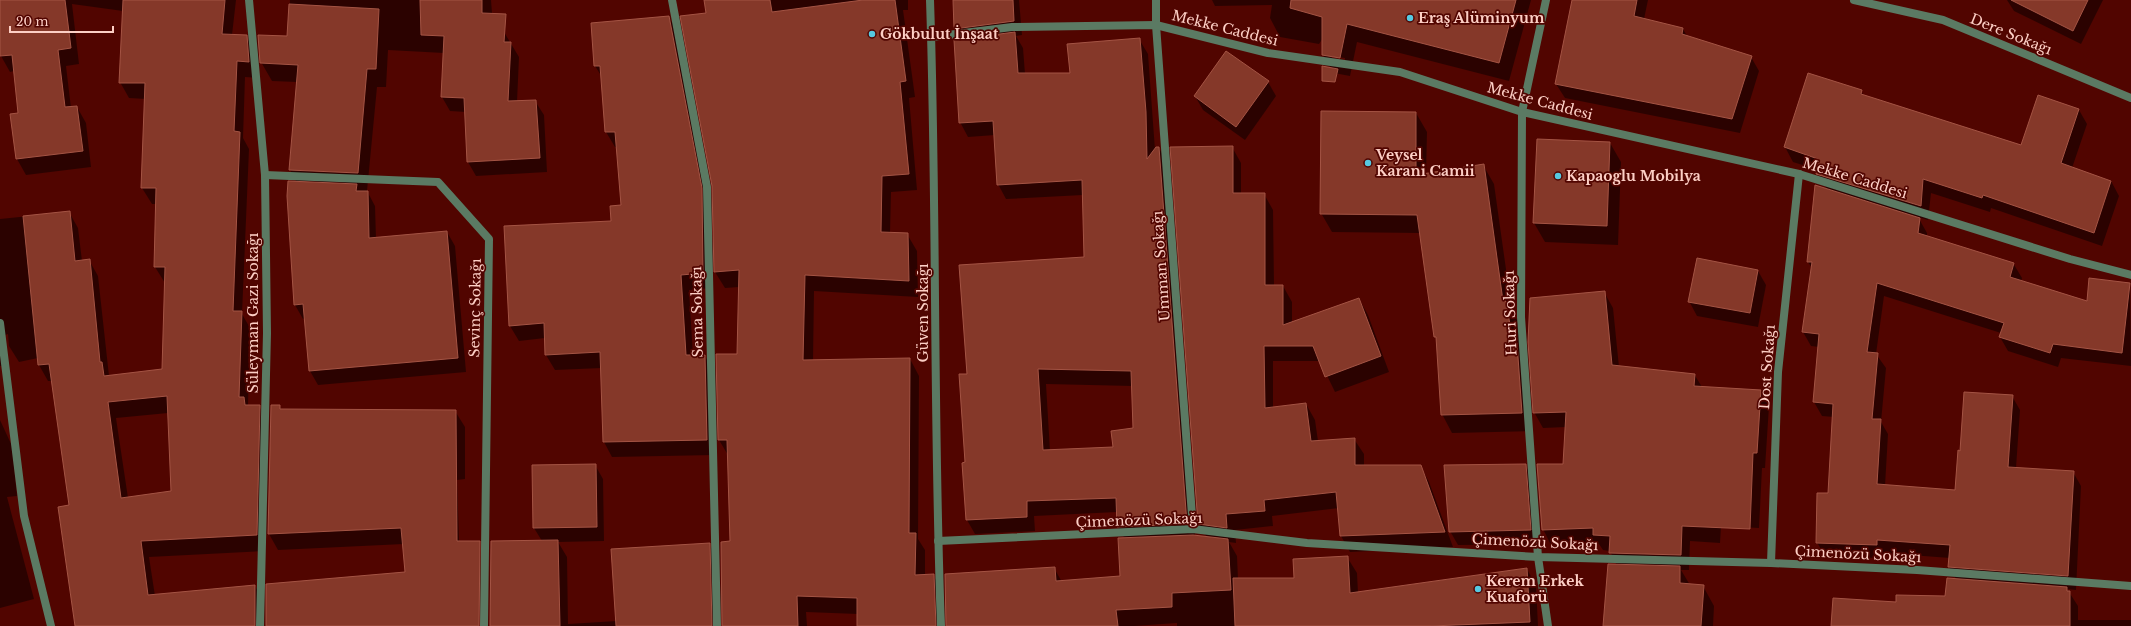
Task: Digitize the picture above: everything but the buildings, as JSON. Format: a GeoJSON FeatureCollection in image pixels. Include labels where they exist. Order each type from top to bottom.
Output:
{"type":"FeatureCollection","features":[{"type":"Feature","properties":{"kind":"street","name":"Süleyman Gazi Sokağı"},"geometry":{"type":"LineString","coordinates":[[249,0],[266,176],[267,333],[260,626]]}},
{"type":"Feature","properties":{"kind":"street","name":"Sema Sokağı"},"geometry":{"type":"LineString","coordinates":[[672,0],[707,187],[717,626]]}},
{"type":"Feature","properties":{"kind":"street","name":"Güven Sokağı"},"geometry":{"type":"LineString","coordinates":[[930,0],[936,216],[938,541],[941,626]]}},
{"type":"Feature","properties":{"kind":"street","name":"Umman Sokağı"},"geometry":{"type":"LineString","coordinates":[[1156,0],[1156,25],[1193,529]]}},
{"type":"Feature","properties":{"kind":"street","name":"Huri Sokağı"},"geometry":{"type":"LineString","coordinates":[[1546,0],[1522,112],[1521,317],[1538,557],[1548,626]]}},
{"type":"Feature","properties":{"kind":"street","name":"Dere Sokağı"},"geometry":{"type":"LineString","coordinates":[[1854,0],[1943,20],[2131,98]]}},
{"type":"Feature","properties":{"kind":"street","name":"Mekke Caddesi"},"geometry":{"type":"LineString","coordinates":[[932,37],[1012,27],[1156,25],[1268,53],[1400,72],[1522,112],[1799,174],[2070,259],[2131,275]]}},
{"type":"Feature","properties":{"kind":"street","name":"Dost Sokağı"},"geometry":{"type":"LineString","coordinates":[[1771,563],[1778,372],[1799,174]]}},
{"type":"Feature","properties":{"kind":"street","name":"Sevinç Sokağı"},"geometry":{"type":"LineString","coordinates":[[266,176],[438,182],[489,239],[484,626]]}},
{"type":"Feature","properties":{"kind":"street"},"geometry":{"type":"LineString","coordinates":[[0,323],[24,516],[51,626]]}},
{"type":"Feature","properties":{"kind":"street","name":"Çimenözü Sokağı"},"geometry":{"type":"LineString","coordinates":[[938,541],[1193,529],[1307,543],[1538,557],[1771,563],[1917,570],[2131,586]]}},
{"type":"Feature","properties":{"kind":"place","name":"Eraş Alüminyum"},"geometry":{"type":"Point","coordinates":[1410,18]}},
{"type":"Feature","properties":{"kind":"place","name":"Gökbulut İnşaat"},"geometry":{"type":"Point","coordinates":[872,34]}},
{"type":"Feature","properties":{"kind":"place","name":"Veysel Karani Camii"},"geometry":{"type":"Point","coordinates":[1368,163]}},
{"type":"Feature","properties":{"kind":"place","name":"Kapaoglu Mobilya"},"geometry":{"type":"Point","coordinates":[1558,176]}},
{"type":"Feature","properties":{"kind":"place","name":"Kerem Erkek Kuaforü"},"geometry":{"type":"Point","coordinates":[1478,589]}}]}
